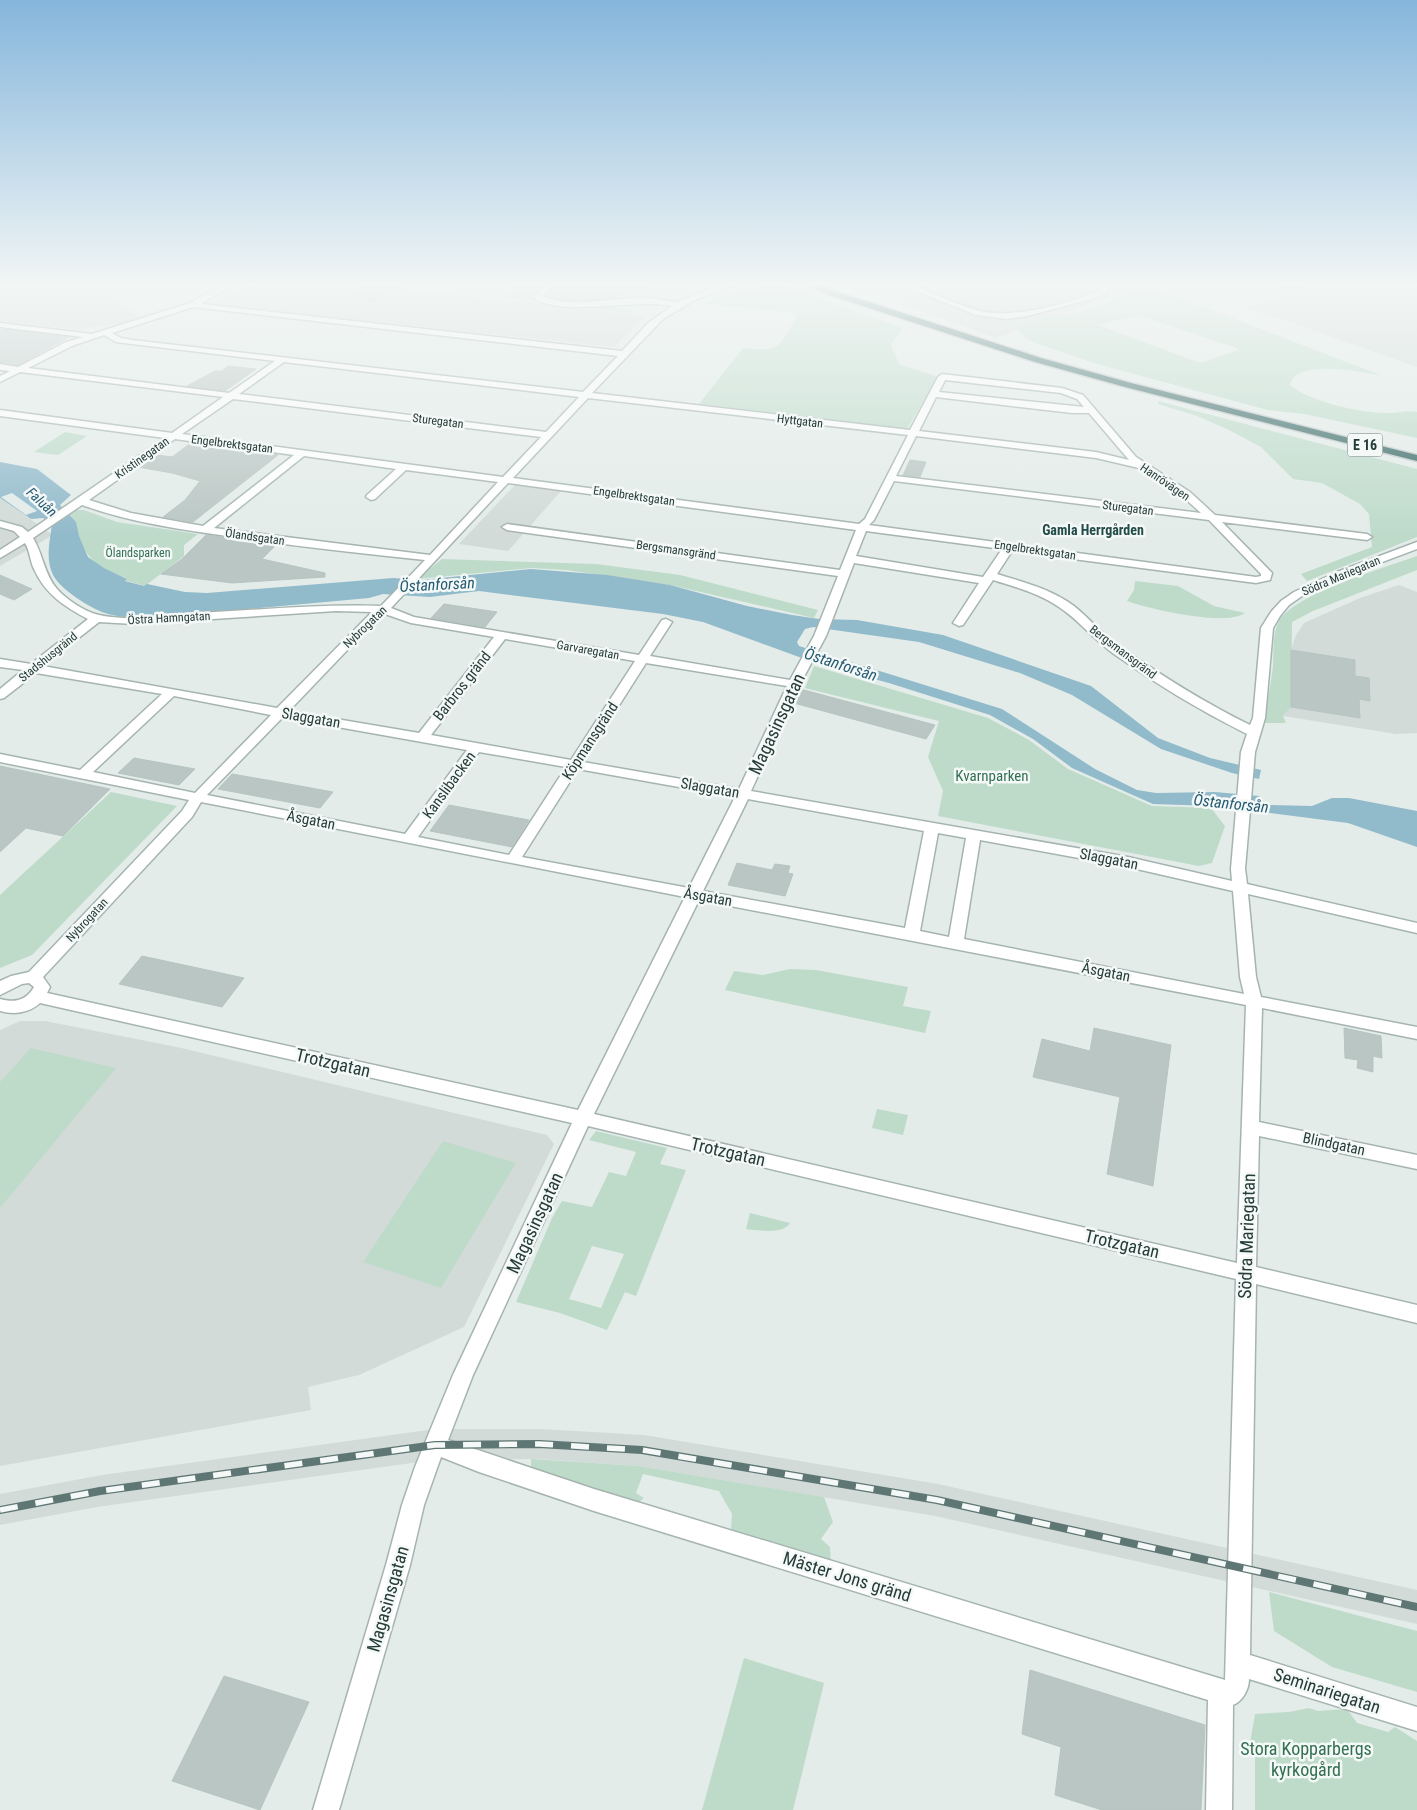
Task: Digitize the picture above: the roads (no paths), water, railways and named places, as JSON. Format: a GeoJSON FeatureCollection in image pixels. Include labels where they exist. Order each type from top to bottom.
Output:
{"type":"FeatureCollection","features":[{"type":"Feature","properties":{"kind":"highway","name":"E 16"},"geometry":{"type":"LineString","coordinates":[[1062,366],[1185,400],[1417,458]]}},
{"type":"Feature","properties":{"kind":"street"},"geometry":{"type":"LineString","coordinates":[[0,378],[22,366]]}},
{"type":"Feature","properties":{"kind":"street","name":"Kristinegatan"},"geometry":{"type":"LineString","coordinates":[[0,554],[81,501],[273,366]]}},
{"type":"Feature","properties":{"kind":"street","name":"Hyttgatan"},"geometry":{"type":"LineString","coordinates":[[338,366],[1096,455],[1140,465]]}},
{"type":"Feature","properties":{"kind":"street","name":"Nybrogatan"},"geometry":{"type":"LineString","coordinates":[[32,978],[187,814],[198,798],[371,619],[384,609],[414,578],[612,366]]}},
{"type":"Feature","properties":{"kind":"street","name":"Sturegatan"},"geometry":{"type":"LineString","coordinates":[[0,367],[548,435]]}},
{"type":"Feature","properties":{"kind":"street","name":"Hanrövägen"},"geometry":{"type":"LineString","coordinates":[[933,394],[942,377],[1068,393],[1080,397],[1118,444],[1140,465],[1177,487],[1213,519],[1265,570],[1266,577]]}},
{"type":"Feature","properties":{"kind":"street"},"geometry":{"type":"LineString","coordinates":[[846,574],[863,526],[869,520],[933,394],[1072,410],[1091,410]]}},
{"type":"Feature","properties":{"kind":"street","name":"Engelbrektsgatan"},"geometry":{"type":"LineString","coordinates":[[0,413],[863,526],[1256,580],[1266,577]]}},
{"type":"Feature","properties":{"kind":"street"},"geometry":{"type":"LineString","coordinates":[[206,530],[302,453]]}},
{"type":"Feature","properties":{"kind":"street"},"geometry":{"type":"LineString","coordinates":[[370,497],[405,466]]}},
{"type":"Feature","properties":{"kind":"street","name":"Sturegatan"},"geometry":{"type":"LineString","coordinates":[[890,478],[1367,537]]}},
{"type":"Feature","properties":{"kind":"street","name":"Ölandsgatan"},"geometry":{"type":"LineString","coordinates":[[81,501],[132,518],[293,542],[432,558]]}},
{"type":"Feature","properties":{"kind":"street"},"geometry":{"type":"LineString","coordinates":[[0,524],[18,529],[26,536]]}},
{"type":"Feature","properties":{"kind":"street","name":"Bergsmansgränd"},"geometry":{"type":"LineString","coordinates":[[507,527],[846,574]]}},
{"type":"Feature","properties":{"kind":"street","name":"Östra Hamngatan"},"geometry":{"type":"LineString","coordinates":[[26,536],[33,547],[39,569],[53,591],[73,607],[96,618],[134,621],[314,609],[384,609]]}},
{"type":"Feature","properties":{"kind":"street","name":"Södra Mariegatan"},"geometry":{"type":"LineString","coordinates":[[1237,1663],[1251,1127],[1252,991],[1238,869],[1248,752],[1259,711],[1267,628],[1275,614],[1285,604],[1315,585],[1417,545]]}},
{"type":"Feature","properties":{"kind":"street"},"geometry":{"type":"LineString","coordinates":[[959,623],[976,593],[989,578],[1009,547]]}},
{"type":"Feature","properties":{"kind":"street","name":"Bergsmansgränd"},"geometry":{"type":"LineString","coordinates":[[852,558],[989,578],[1059,601],[1100,638],[1145,670],[1230,721],[1254,732]]}},
{"type":"Feature","properties":{"kind":"street","name":"Magasinsgatan"},"geometry":{"type":"LineString","coordinates":[[326,1810],[398,1565],[413,1505],[463,1375],[582,1120],[744,794],[794,684],[825,625],[846,574]]}},
{"type":"Feature","properties":{"kind":"street","name":"Garvaregatan"},"geometry":{"type":"LineString","coordinates":[[384,609],[411,620],[794,684]]}},
{"type":"Feature","properties":{"kind":"street","name":"Stadshusgränd"},"geometry":{"type":"LineString","coordinates":[[0,695],[96,618]]}},
{"type":"Feature","properties":{"kind":"street","name":"Köpmansgränd"},"geometry":{"type":"LineString","coordinates":[[513,860],[644,659],[666,622]]}},
{"type":"Feature","properties":{"kind":"street","name":"Barbros gränd"},"geometry":{"type":"LineString","coordinates":[[423,737],[502,635]]}},
{"type":"Feature","properties":{"kind":"street","name":"Slaggatan"},"geometry":{"type":"LineString","coordinates":[[0,663],[1128,862],[1240,886],[1337,911],[1417,928]]}},
{"type":"Feature","properties":{"kind":"street"},"geometry":{"type":"LineString","coordinates":[[83,774],[171,692]]}},
{"type":"Feature","properties":{"kind":"street","name":"Kanslibacken"},"geometry":{"type":"LineString","coordinates":[[409,839],[476,747]]}},
{"type":"Feature","properties":{"kind":"street","name":"Kanslibacken"},"geometry":{"type":"LineString","coordinates":[[409,839],[476,747]]}},
{"type":"Feature","properties":{"kind":"street","name":"Åsgatan"},"geometry":{"type":"LineString","coordinates":[[0,758],[694,895],[956,943],[1252,991],[1417,1033]]}},
{"type":"Feature","properties":{"kind":"street"},"geometry":{"type":"LineString","coordinates":[[912,934],[936,829]]}},
{"type":"Feature","properties":{"kind":"street"},"geometry":{"type":"LineString","coordinates":[[956,943],[974,835]]}},
{"type":"Feature","properties":{"kind":"street"},"geometry":{"type":"LineString","coordinates":[[0,989],[15,980],[32,978],[39,981],[42,987],[38,996],[24,1006],[13,1008],[1,1007]]}},
{"type":"Feature","properties":{"kind":"street","name":"Trotzgatan"},"geometry":{"type":"LineString","coordinates":[[38,996],[582,1120],[716,1148],[1417,1314]]}},
{"type":"Feature","properties":{"kind":"street","name":"Blindgatan"},"geometry":{"type":"LineString","coordinates":[[1251,1127],[1417,1162]]}},
{"type":"Feature","properties":{"kind":"street","name":"Mäster Jons gränd"},"geometry":{"type":"LineString","coordinates":[[435,1444],[479,1462],[604,1503],[1221,1691]]}},
{"type":"Feature","properties":{"kind":"street"},"geometry":{"type":"LineString","coordinates":[[1219,1810],[1221,1691],[1230,1694],[1237,1684],[1237,1663]]}},
{"type":"Feature","properties":{"kind":"street","name":"Seminariegatan"},"geometry":{"type":"LineString","coordinates":[[1237,1663],[1417,1719]]}},
{"type":"Feature","properties":{"kind":"water"},"geometry":{"type":"Polygon","coordinates":[[[0,462],[37,469],[71,495],[60,505],[76,522],[79,536],[88,557],[104,568],[127,579],[125,581],[185,592],[207,593],[393,578],[421,580],[531,569],[607,575],[670,585],[747,606],[792,615],[819,619],[857,620],[943,635],[1091,686],[1158,738],[1210,758],[1261,770],[1259,779],[1232,773],[1161,749],[1072,695],[1020,673],[919,642],[813,627],[805,629],[797,642],[799,646],[1002,709],[1095,769],[1137,790],[1156,793],[1215,792],[1259,796],[1267,805],[1312,806],[1332,798],[1349,798],[1417,811],[1417,847],[1348,823],[1215,806],[1153,804],[1072,768],[1033,739],[990,715],[889,683],[821,665],[703,622],[663,614],[479,591],[430,597],[383,594],[369,598],[153,617],[116,616],[105,613],[76,598],[57,581],[49,562],[52,524],[43,518],[31,519],[0,498],[0,462]]]}},
{"type":"Feature","properties":{"kind":"railway"},"geometry":{"type":"LineString","coordinates":[[0,1510],[100,1491],[435,1445],[539,1444],[642,1450],[937,1500],[1417,1607]]}},
{"type":"Feature","properties":{"kind":"district","name":"Gamla Herrgården"},"geometry":{"type":"Point","coordinates":[1093,530]}},
{"type":"Feature","properties":{"kind":"water label","name":"Faluån"},"geometry":{"type":"Point","coordinates":[42,502]}},
{"type":"Feature","properties":{"kind":"water label","name":"Östanforsån"},"geometry":{"type":"Point","coordinates":[437,584]}},
{"type":"Feature","properties":{"kind":"water label","name":"Östanforsån"},"geometry":{"type":"Point","coordinates":[841,664]}},
{"type":"Feature","properties":{"kind":"water label","name":"Östanforsån"},"geometry":{"type":"Point","coordinates":[1231,803]}},
{"type":"Feature","properties":{"kind":"park label","name":"Ölandsparken"},"geometry":{"type":"Point","coordinates":[138,553]}},
{"type":"Feature","properties":{"kind":"park label","name":"Kvarnparken"},"geometry":{"type":"Point","coordinates":[992,776]}},
{"type":"Feature","properties":{"kind":"park label","name":"Stora Kopparbergs kyrkogård"},"geometry":{"type":"Point","coordinates":[1306,1759]}}]}
